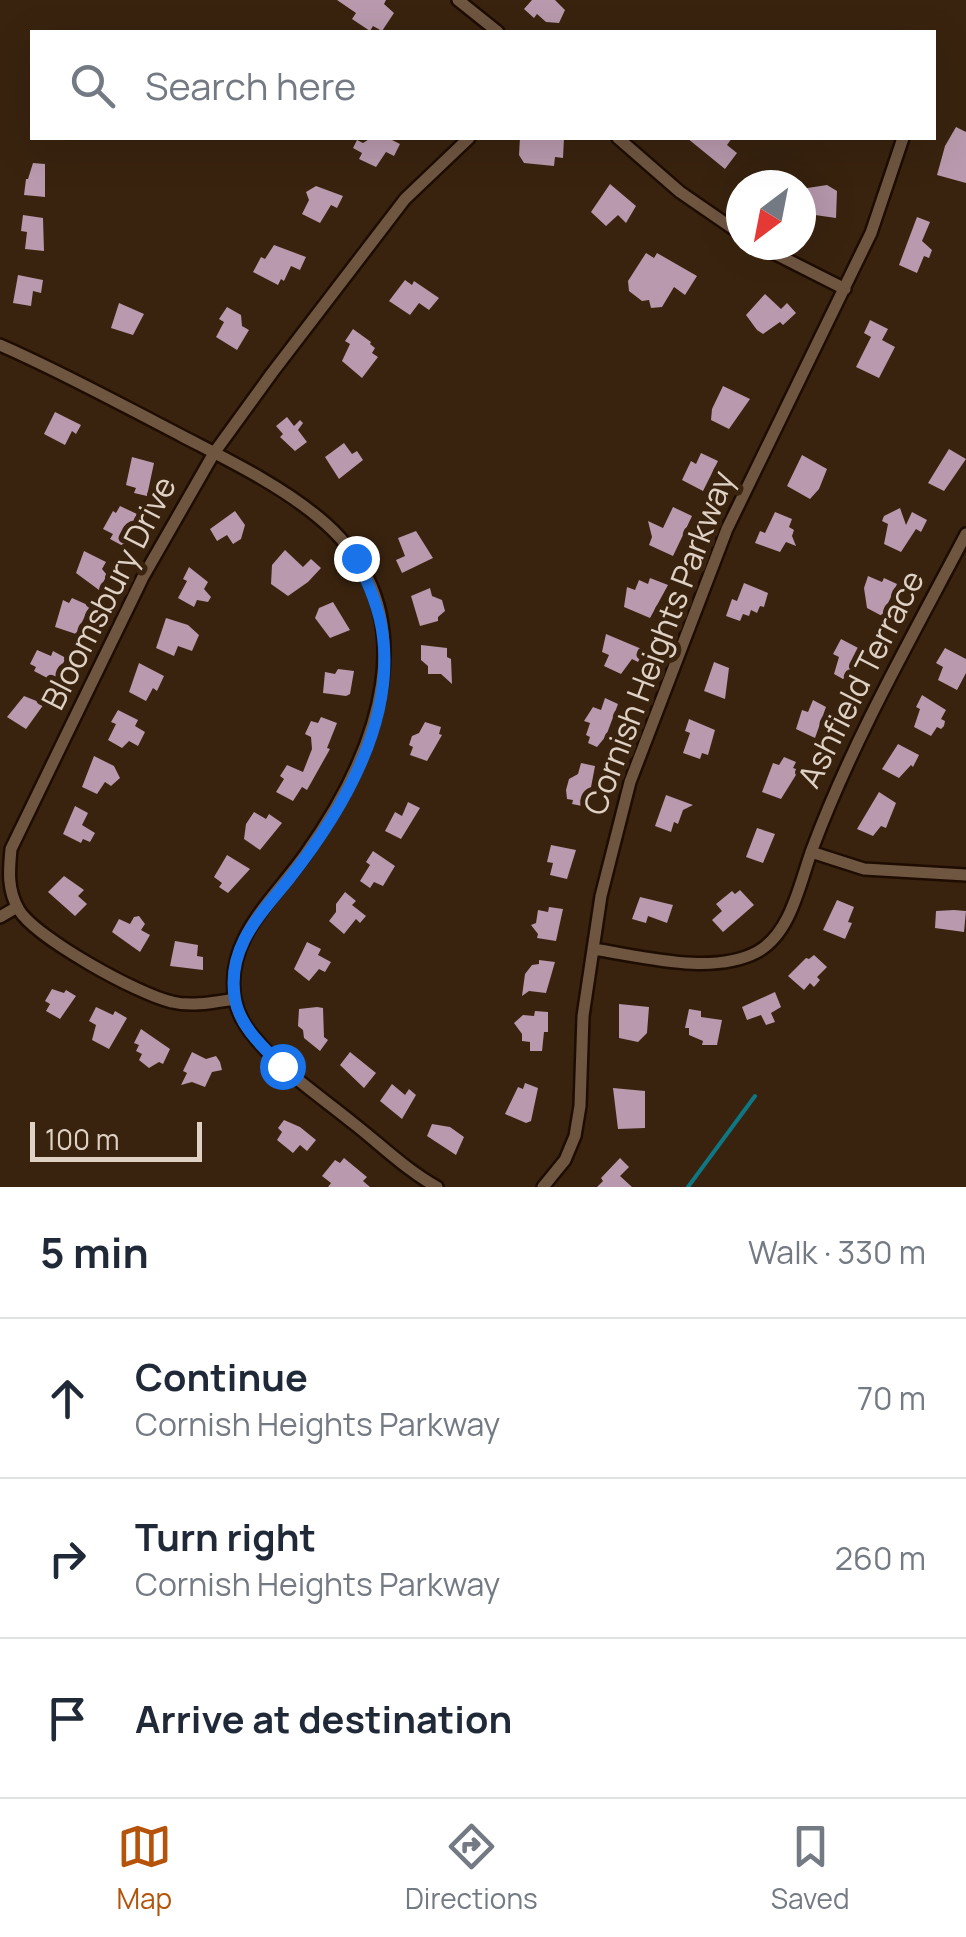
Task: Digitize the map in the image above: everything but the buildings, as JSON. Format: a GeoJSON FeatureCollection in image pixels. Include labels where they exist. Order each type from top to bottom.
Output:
{"type":"FeatureCollection","features":[{"type":"Feature","properties":{"kind":"street"},"geometry":{"type":"LineString","coordinates":[[458,0],[496,30]]}},
{"type":"Feature","properties":{"kind":"street","name":"Bloomsbury Drive"},"geometry":{"type":"LineString","coordinates":[[17,907],[9,880],[11,848],[143,577],[214,453],[405,199],[467,140]]}},
{"type":"Feature","properties":{"kind":"street"},"geometry":{"type":"LineString","coordinates":[[620,140],[680,192],[726,224]]}},
{"type":"Feature","properties":{"kind":"street","name":"Cornish Heights Parkway"},"geometry":{"type":"LineString","coordinates":[[543,1187],[565,1160],[575,1136],[583,1016],[593,949],[610,852],[630,782],[727,530],[872,233],[902,140]]}},
{"type":"Feature","properties":{"kind":"street"},"geometry":{"type":"LineString","coordinates":[[787,260],[845,290]]}},
{"type":"Feature","properties":{"kind":"street"},"geometry":{"type":"LineString","coordinates":[[0,345],[214,453],[318,516],[356,558],[378,610],[385,667],[370,740],[352,782],[328,822],[245,935],[237,960],[235,999],[247,1028],[282,1066],[437,1187]]}},
{"type":"Feature","properties":{"kind":"street","name":"Ashfield Terrace"},"geometry":{"type":"LineString","coordinates":[[593,949],[709,964],[743,959],[772,940],[787,918],[861,732],[966,534]]}},
{"type":"Feature","properties":{"kind":"street"},"geometry":{"type":"LineString","coordinates":[[811,852],[864,869],[966,875]]}},
{"type":"Feature","properties":{"kind":"street"},"geometry":{"type":"LineString","coordinates":[[0,917],[17,907],[45,937],[137,988],[173,1002],[235,999]]}},
{"type":"Feature","properties":{"kind":"waterway"},"geometry":{"type":"LineString","coordinates":[[688,1187],[755,1096]]}},
{"type":"Feature","properties":{"kind":"route"},"geometry":{"type":"LineString","coordinates":[[282,1066],[258,1042],[240,1015],[234,988],[237,960],[245,935],[258,914],[328,822],[352,782],[370,740],[383,690],[383,635],[378,610],[356,558]]}}]}
